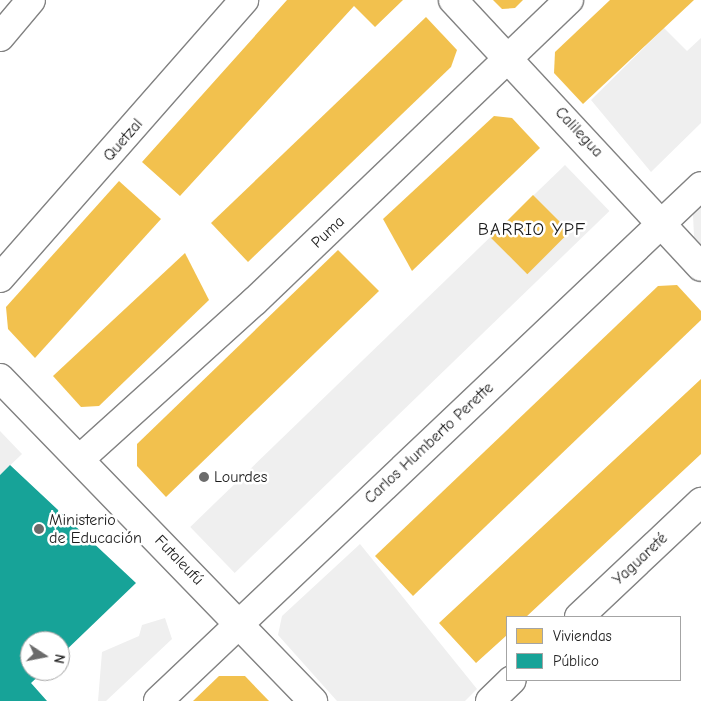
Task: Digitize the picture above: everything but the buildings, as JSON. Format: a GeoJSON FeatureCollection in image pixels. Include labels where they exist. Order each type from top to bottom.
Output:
{"type":"FeatureCollection","features":[{"type":"Feature","properties":{"kind":"street"},"geometry":{"type":"LineString","coordinates":[[0,36],[31,0]]}},
{"type":"Feature","properties":{"kind":"street","name":"Quetzal"},"geometry":{"type":"LineString","coordinates":[[0,278],[244,0]]}},
{"type":"Feature","properties":{"kind":"street","name":"Calilegua"},"geometry":{"type":"LineString","coordinates":[[453,0],[509,57],[701,267]]}},
{"type":"Feature","properties":{"kind":"street","name":"Puma"},"geometry":{"type":"LineString","coordinates":[[81,458],[262,294],[570,0]]}},
{"type":"Feature","properties":{"kind":"street","name":"Carlos Humberto Perette"},"geometry":{"type":"LineString","coordinates":[[158,701],[701,186]]}},
{"type":"Feature","properties":{"kind":"street","name":"Futaleufú"},"geometry":{"type":"LineString","coordinates":[[0,378],[81,458],[313,701]]}},
{"type":"Feature","properties":{"kind":"street","name":"Yaguareté"},"geometry":{"type":"LineString","coordinates":[[579,616],[701,502]]}},
{"type":"Feature","properties":{"kind":"street"},"geometry":{"type":"LineString","coordinates":[[490,701],[511,681]]}},
{"type":"Feature","properties":{"kind":"shaded area"},"geometry":{"type":"Polygon","coordinates":[[[664,28],[687,51],[701,38],[701,123],[651,172],[591,100],[664,28]]]}},
{"type":"Feature","properties":{"kind":"shaded area"},"geometry":{"type":"Polygon","coordinates":[[[565,165],[609,211],[235,573],[190,527],[565,165]]]}},
{"type":"Feature","properties":{"kind":"shaded area"},"geometry":{"type":"Polygon","coordinates":[[[701,206],[701,245],[694,237],[693,214],[701,206]]]}},
{"type":"Feature","properties":{"kind":"shaded area"},"geometry":{"type":"Polygon","coordinates":[[[0,431],[22,454],[0,475],[0,431]]]}},
{"type":"Feature","properties":{"kind":"shaded area"},"geometry":{"type":"Polygon","coordinates":[[[360,544],[477,689],[465,701],[337,701],[278,635],[282,616],[360,544]]]}},
{"type":"Feature","properties":{"kind":"shaded area"},"geometry":{"type":"Polygon","coordinates":[[[165,618],[172,639],[106,701],[98,701],[102,652],[139,636],[142,625],[165,618]]]}},
{"type":"Feature","properties":{"kind":"place","name":"Lourdes"},"geometry":{"type":"Point","coordinates":[204,477]}},
{"type":"Feature","properties":{"kind":"place","name":"Ministerio de Educación"},"geometry":{"type":"Point","coordinates":[39,529]}},
{"type":"Feature","properties":{"kind":"district","name":"BARRIO YPF"},"geometry":{"type":"Point","coordinates":[532,230]}}]}
